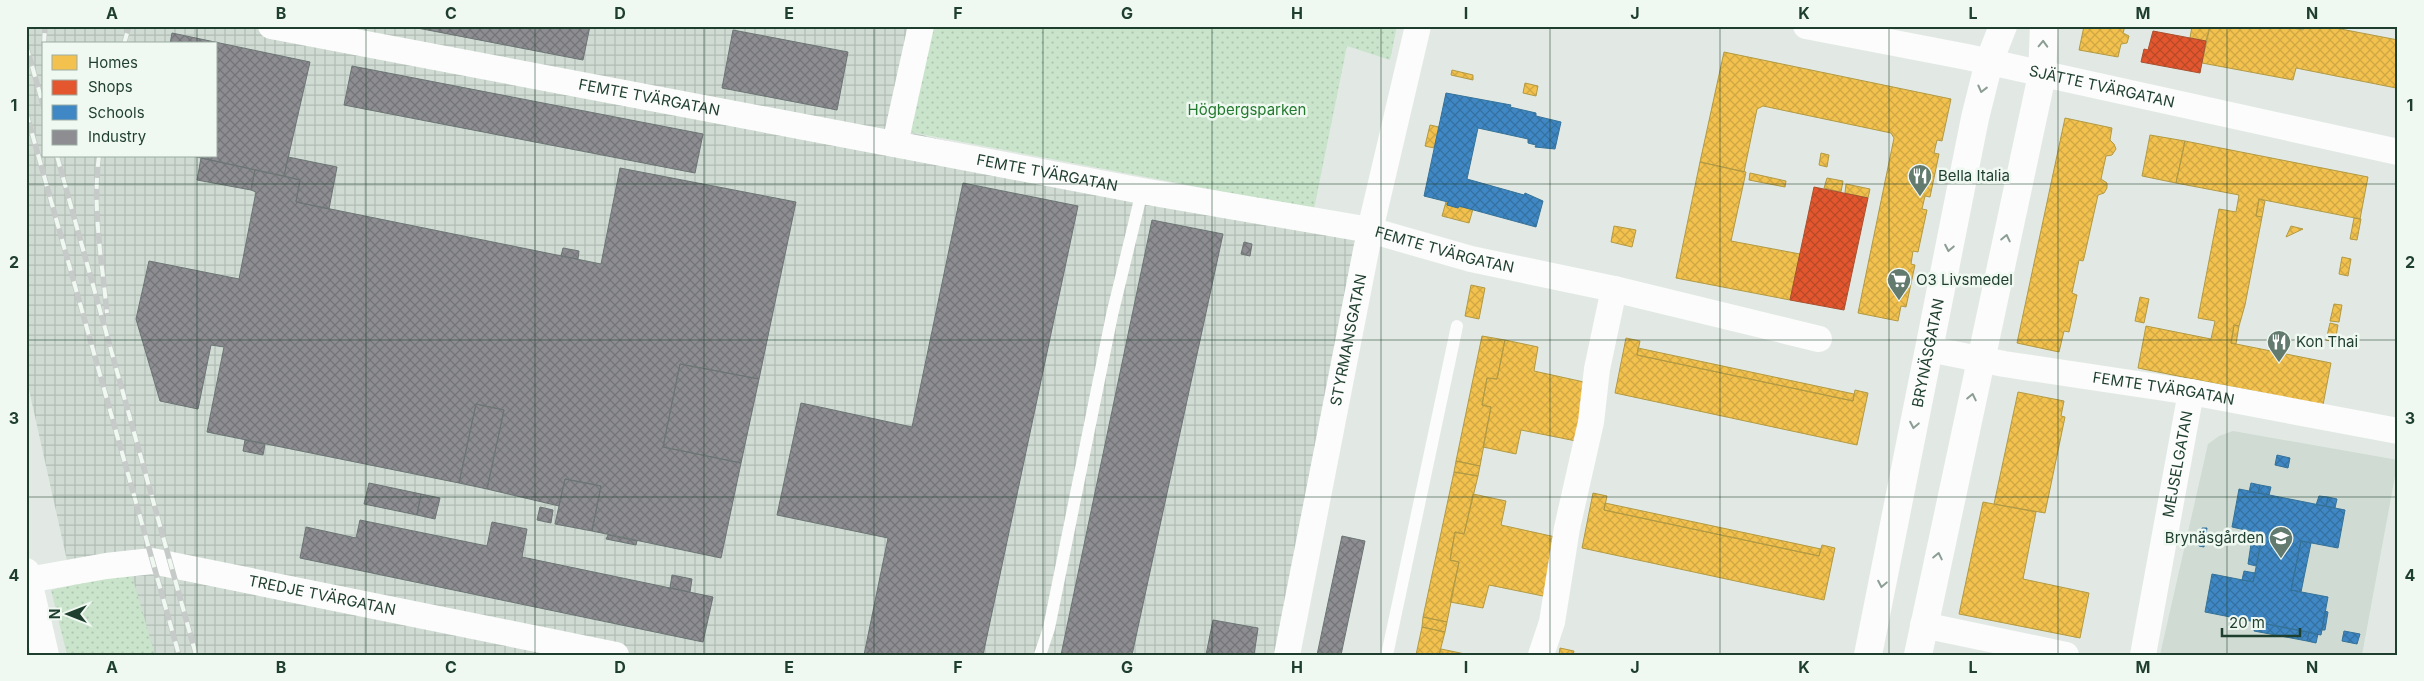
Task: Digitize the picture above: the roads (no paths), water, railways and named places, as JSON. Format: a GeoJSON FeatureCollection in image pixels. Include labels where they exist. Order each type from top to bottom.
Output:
{"type":"FeatureCollection","features":[{"type":"Feature","properties":{"kind":"street","name":"FEMTE TVÄRGATAN"},"geometry":{"type":"LineString","coordinates":[[271,26],[1142,191],[1370,230],[1471,259],[1614,290],[1819,339]]}},
{"type":"Feature","properties":{"kind":"street"},"geometry":{"type":"LineString","coordinates":[[895,144],[922,26]]}},
{"type":"Feature","properties":{"kind":"street","name":"STYRMANSGATAN"},"geometry":{"type":"LineString","coordinates":[[1287,655],[1370,230],[1418,26]]}},
{"type":"Feature","properties":{"kind":"street","name":"SJÄTTE TVÄRGATAN"},"geometry":{"type":"LineString","coordinates":[[1806,26],[1989,62],[2398,152]]}},
{"type":"Feature","properties":{"kind":"street","name":"BRYNÄSGATAN"},"geometry":{"type":"LineString","coordinates":[[1868,655],[1975,118],[1989,62],[2003,26]]}},
{"type":"Feature","properties":{"kind":"street"},"geometry":{"type":"LineString","coordinates":[[1918,655],[2042,75],[2044,26]]}},
{"type":"Feature","properties":{"kind":"street"},"geometry":{"type":"LineString","coordinates":[[1541,655],[1552,622],[1566,528],[1591,422],[1597,369],[1614,290]]}},
{"type":"Feature","properties":{"kind":"street","name":"FEMTE TVÄRGATAN"},"geometry":{"type":"LineString","coordinates":[[1929,349],[1980,360],[2191,392],[2398,431]]}},
{"type":"Feature","properties":{"kind":"street","name":"MEJSELGATAN"},"geometry":{"type":"LineString","coordinates":[[2143,655],[2191,392]]}},
{"type":"Feature","properties":{"kind":"street","name":"TREDJE TVÄRGATAN"},"geometry":{"type":"LineString","coordinates":[[27,576],[152,561],[616,655]]}},
{"type":"Feature","properties":{"kind":"street"},"geometry":{"type":"LineString","coordinates":[[27,576],[45,655]]}},
{"type":"Feature","properties":{"kind":"street"},"geometry":{"type":"LineString","coordinates":[[1924,625],[2066,655]]}},
{"type":"Feature","properties":{"kind":"lane"},"geometry":{"type":"LineString","coordinates":[[1040,655],[1049,628],[1112,315],[1142,191]]}},
{"type":"Feature","properties":{"kind":"lane"},"geometry":{"type":"LineString","coordinates":[[1387,655],[1457,326]]}},
{"type":"Feature","properties":{"kind":"railway"},"geometry":{"type":"LineString","coordinates":[[44,42],[45,26]]}},
{"type":"Feature","properties":{"kind":"railway"},"geometry":{"type":"LineString","coordinates":[[125,42],[129,26]]}},
{"type":"Feature","properties":{"kind":"railway"},"geometry":{"type":"LineString","coordinates":[[26,45],[42,101]]}},
{"type":"Feature","properties":{"kind":"railway"},"geometry":{"type":"LineString","coordinates":[[26,112],[179,655]]}},
{"type":"Feature","properties":{"kind":"railway"},"geometry":{"type":"LineString","coordinates":[[58,158],[196,655]]}},
{"type":"Feature","properties":{"kind":"railway"},"geometry":{"type":"LineString","coordinates":[[99,158],[97,215],[107,313]]}},
{"type":"Feature","properties":{"kind":"place","name":"Bella Italia"},"geometry":{"type":"Point","coordinates":[1920,197]}},
{"type":"Feature","properties":{"kind":"place","name":"O3 Livsmedel"},"geometry":{"type":"Point","coordinates":[1899,301]}},
{"type":"Feature","properties":{"kind":"place","name":"Kon Thai"},"geometry":{"type":"Point","coordinates":[2279,363]}},
{"type":"Feature","properties":{"kind":"place","name":"Brynäsgården"},"geometry":{"type":"Point","coordinates":[2281,559]}},
{"type":"Feature","properties":{"kind":"park label","name":"Högbergsparken"},"geometry":{"type":"Point","coordinates":[1247,110]}}]}
